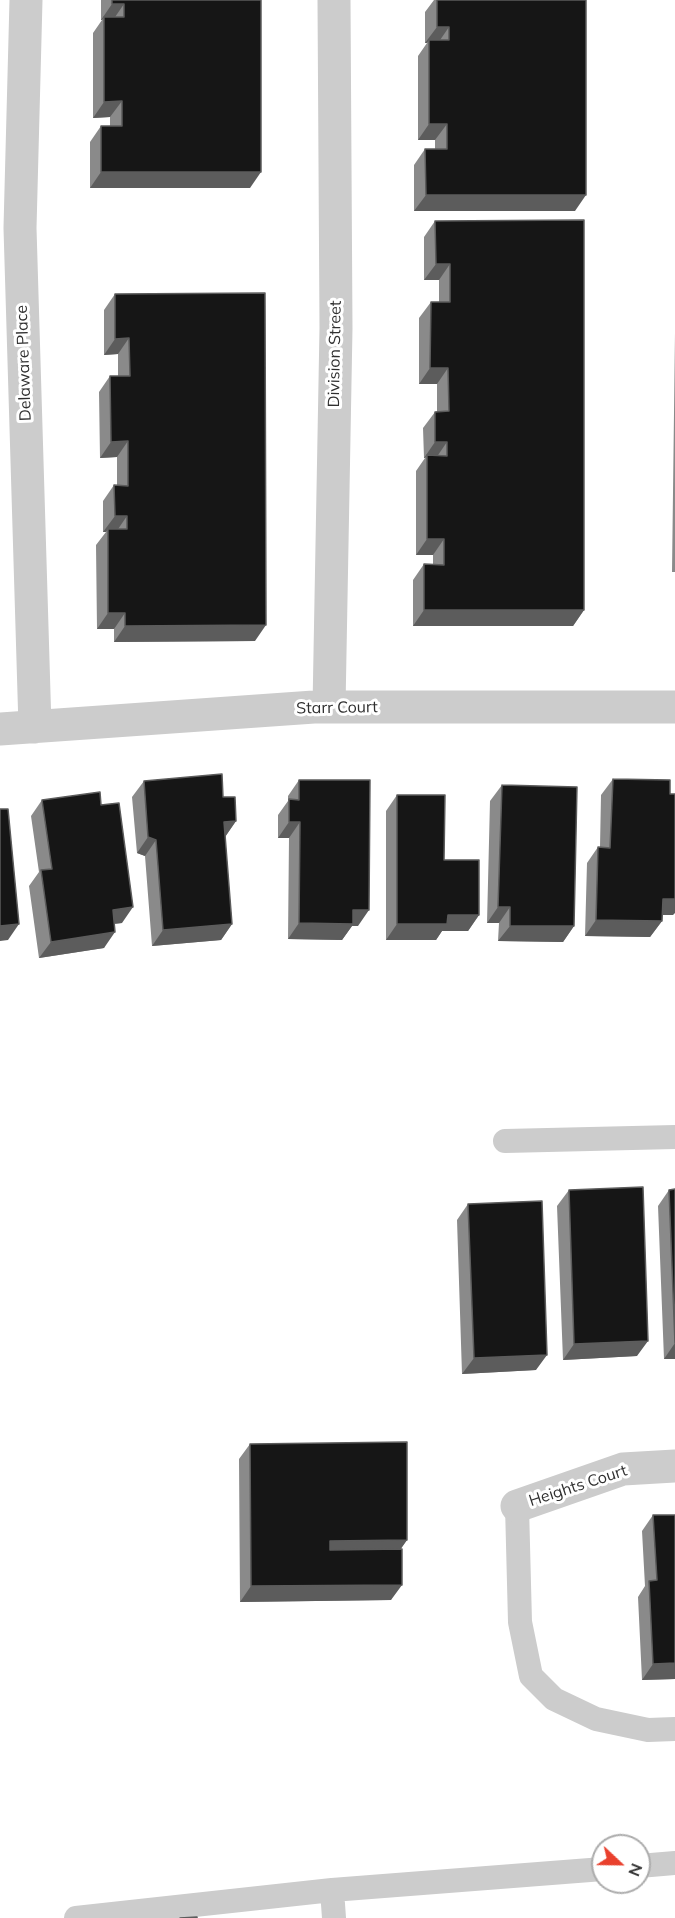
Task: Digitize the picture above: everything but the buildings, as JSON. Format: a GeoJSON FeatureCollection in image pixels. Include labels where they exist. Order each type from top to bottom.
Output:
{"type":"FeatureCollection","features":[{"type":"Feature","properties":{"kind":"street","name":"Delaware Place"},"geometry":{"type":"LineString","coordinates":[[26,0],[10,227],[35,727]]}},
{"type":"Feature","properties":{"kind":"street","name":"Division Street"},"geometry":{"type":"LineString","coordinates":[[329,707],[336,328],[334,0]]}},
{"type":"Feature","properties":{"kind":"street","name":"Starr Court"},"geometry":{"type":"LineString","coordinates":[[0,729],[329,707],[675,707]]}},
{"type":"Feature","properties":{"kind":"street","name":"Heights Court"},"geometry":{"type":"LineString","coordinates":[[517,1506],[623,1469],[675,1466]]}},
{"type":"Feature","properties":{"kind":"lane"},"geometry":{"type":"LineString","coordinates":[[505,1141],[675,1137]]}},
{"type":"Feature","properties":{"kind":"lane"},"geometry":{"type":"LineString","coordinates":[[517,1506],[520,1622],[531,1676],[554,1699],[596,1719],[648,1731],[675,1729]]}},
{"type":"Feature","properties":{"kind":"lane"},"geometry":{"type":"LineString","coordinates":[[651,1865],[675,1863]]}},
{"type":"Feature","properties":{"kind":"lane"},"geometry":{"type":"LineString","coordinates":[[76,1918],[332,1890],[591,1870]]}},
{"type":"Feature","properties":{"kind":"lane"},"geometry":{"type":"LineString","coordinates":[[332,1890],[334,1918]]}}]}
